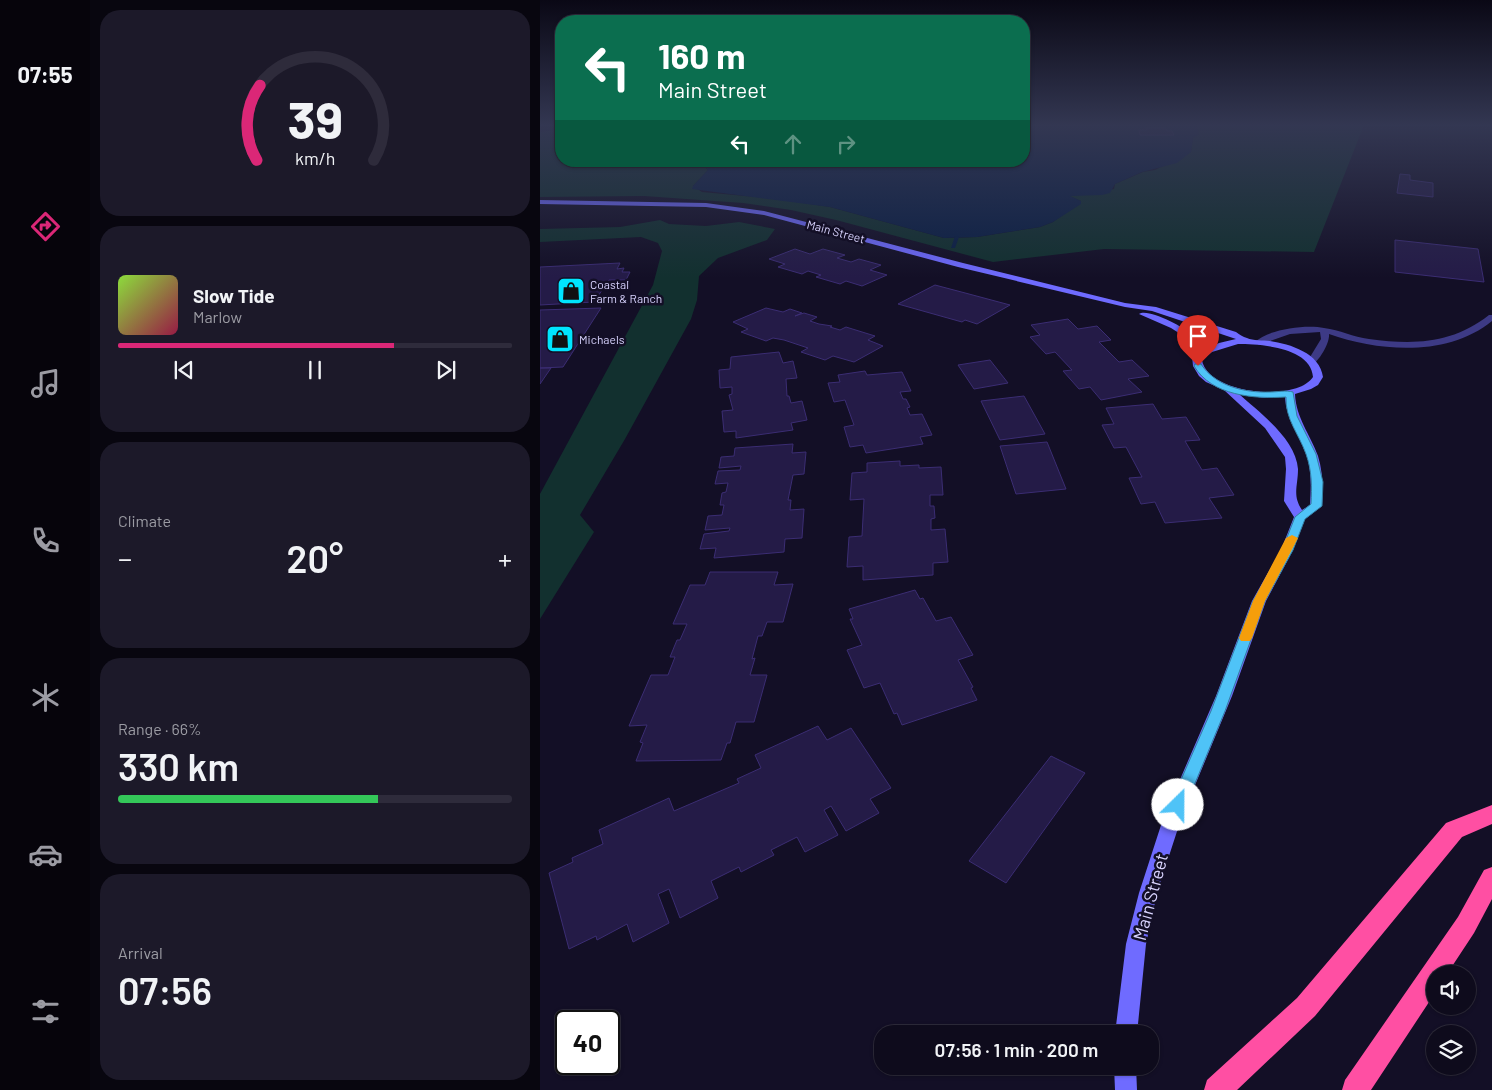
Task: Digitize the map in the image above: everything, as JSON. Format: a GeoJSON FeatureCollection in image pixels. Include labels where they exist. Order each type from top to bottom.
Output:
{"type":"FeatureCollection","features":[{"type":"Feature","properties":{"kind":"highway"},"geometry":{"type":"LineString","coordinates":[[1217,1090],[1306,1008],[1454,830],[1492,814]]}},
{"type":"Feature","properties":{"kind":"highway"},"geometry":{"type":"LineString","coordinates":[[1355,1090],[1466,925],[1492,876]]}},
{"type":"Feature","properties":{"kind":"street","name":"Main Street"},"geometry":{"type":"LineString","coordinates":[[540,202],[665,202],[706,205],[764,213],[961,265],[1125,305],[1153,309],[1180,316],[1233,334],[1247,342]]}},
{"type":"Feature","properties":{"kind":"street","name":"Main Street"},"geometry":{"type":"LineString","coordinates":[[1125,305],[1181,331],[1196,348],[1199,358],[1198,366],[1203,374],[1213,382],[1228,388],[1248,393],[1290,394],[1304,390],[1313,384],[1318,377],[1317,370],[1312,362],[1290,350],[1259,342],[1215,346],[1204,351],[1199,358]]}},
{"type":"Feature","properties":{"kind":"street"},"geometry":{"type":"LineString","coordinates":[[1259,342],[1267,337],[1312,329],[1324,330],[1350,338],[1377,343],[1425,344],[1453,340],[1486,324],[1492,317]]}},
{"type":"Feature","properties":{"kind":"street"},"geometry":{"type":"LineString","coordinates":[[1312,362],[1325,339],[1324,330]]}},
{"type":"Feature","properties":{"kind":"street","name":"Main Street"},"geometry":{"type":"LineString","coordinates":[[1228,388],[1270,426],[1284,446],[1290,457],[1292,469],[1290,501],[1300,517]]}},
{"type":"Feature","properties":{"kind":"street","name":"Main Street"},"geometry":{"type":"LineString","coordinates":[[1127,1025],[1136,944],[1148,893],[1172,819],[1218,711],[1259,601],[1287,550],[1300,517],[1316,506],[1318,482],[1312,454],[1292,416],[1290,394]]}},
{"type":"Feature","properties":{"kind":"street"},"geometry":{"type":"LineString","coordinates":[[1125,1075],[1126,1090]]}},
{"type":"Feature","properties":{"kind":"green space"},"geometry":{"type":"Polygon","coordinates":[[[540,176],[702,176],[693,186],[702,192],[776,199],[830,207],[944,238],[977,237],[1040,227],[1053,222],[1081,201],[1069,196],[1114,189],[1115,184],[1134,176],[1344,176],[1314,252],[1104,249],[993,262],[836,220],[791,210],[743,203],[644,196],[540,197],[540,176]]]}},
{"type":"Feature","properties":{"kind":"green space"},"geometry":{"type":"Polygon","coordinates":[[[660,220],[669,224],[706,226],[739,222],[775,229],[767,240],[718,258],[699,276],[697,300],[691,319],[625,439],[580,515],[594,532],[540,619],[540,494],[653,285],[662,251],[658,243],[641,237],[540,242],[540,229],[620,227],[660,220]]]}},
{"type":"Feature","properties":{"kind":"water"},"geometry":{"type":"Polygon","coordinates":[[[702,176],[1133,176],[1115,184],[1110,193],[1070,196],[1081,201],[1081,204],[1053,222],[1040,227],[977,237],[944,238],[830,207],[692,189],[702,176]]]}},
{"type":"Feature","properties":{"kind":"building"},"geometry":{"type":"Polygon","coordinates":[[[1400,176],[1410,176],[1410,180],[1433,183],[1433,197],[1397,193],[1400,176]]]}},
{"type":"Feature","properties":{"kind":"building"},"geometry":{"type":"Polygon","coordinates":[[[1395,240],[1478,249],[1484,282],[1395,272],[1395,240]]]}},
{"type":"Feature","properties":{"kind":"building"},"geometry":{"type":"Polygon","coordinates":[[[795,249],[810,254],[823,249],[845,255],[837,258],[851,262],[859,259],[881,265],[870,270],[887,275],[862,286],[846,281],[840,284],[816,277],[821,275],[808,271],[802,274],[778,267],[785,264],[769,259],[795,249]]]}},
{"type":"Feature","properties":{"kind":"building","name":"Coastal Farm & Ranch"},"geometry":{"type":"Polygon","coordinates":[[[620,263],[617,269],[624,268],[622,272],[630,272],[626,280],[609,280],[594,302],[540,305],[540,267],[620,263]]]}},
{"type":"Feature","properties":{"kind":"building"},"geometry":{"type":"Polygon","coordinates":[[[935,285],[1010,305],[977,324],[965,320],[962,322],[898,304],[935,285]]]}},
{"type":"Feature","properties":{"kind":"building","name":"Michaels"},"geometry":{"type":"Polygon","coordinates":[[[601,308],[563,367],[540,368],[540,310],[601,308]]]}},
{"type":"Feature","properties":{"kind":"building"},"geometry":{"type":"Polygon","coordinates":[[[766,308],[783,312],[790,309],[802,313],[795,316],[804,313],[817,317],[810,321],[832,326],[830,327],[840,330],[846,327],[875,336],[868,340],[883,346],[854,362],[833,356],[825,360],[801,352],[808,348],[784,340],[773,338],[766,341],[741,332],[748,329],[733,322],[766,308]]]}},
{"type":"Feature","properties":{"kind":"building"},"geometry":{"type":"Polygon","coordinates":[[[1068,319],[1078,329],[1097,326],[1111,340],[1099,342],[1119,362],[1132,360],[1149,376],[1128,379],[1142,392],[1101,400],[1090,387],[1079,389],[1063,371],[1072,370],[1055,352],[1046,354],[1030,337],[1040,335],[1031,325],[1068,319]]]}},
{"type":"Feature","properties":{"kind":"building"},"geometry":{"type":"Polygon","coordinates":[[[779,352],[783,363],[793,361],[797,378],[786,379],[787,396],[789,396],[791,403],[802,401],[807,420],[791,423],[793,430],[736,438],[736,431],[724,432],[722,411],[733,410],[729,395],[732,394],[732,387],[720,388],[719,370],[730,369],[731,357],[779,352]]]}},
{"type":"Feature","properties":{"kind":"building"},"geometry":{"type":"Polygon","coordinates":[[[990,360],[1008,383],[974,389],[958,365],[990,360]]]}},
{"type":"Feature","properties":{"kind":"building"},"geometry":{"type":"Polygon","coordinates":[[[540,368],[551,368],[540,384],[540,368]]]}},
{"type":"Feature","properties":{"kind":"building"},"geometry":{"type":"Polygon","coordinates":[[[865,371],[867,375],[902,372],[911,391],[900,392],[910,407],[907,408],[910,415],[922,414],[932,435],[920,437],[923,444],[866,453],[863,445],[850,447],[844,427],[854,425],[845,400],[834,402],[828,383],[840,382],[838,375],[865,371]]]}},
{"type":"Feature","properties":{"kind":"building"},"geometry":{"type":"Polygon","coordinates":[[[1024,396],[1045,434],[1000,440],[981,401],[1024,396]]]}},
{"type":"Feature","properties":{"kind":"building"},"geometry":{"type":"Polygon","coordinates":[[[1153,404],[1162,419],[1186,417],[1200,440],[1185,441],[1202,470],[1217,468],[1234,495],[1209,498],[1222,518],[1165,523],[1155,502],[1141,504],[1129,478],[1142,477],[1126,447],[1114,448],[1102,425],[1114,424],[1106,408],[1153,404]]]}},
{"type":"Feature","properties":{"kind":"building"},"geometry":{"type":"Polygon","coordinates":[[[1047,442],[1066,489],[1016,494],[1000,446],[1047,442]]]}},
{"type":"Feature","properties":{"kind":"building"},"geometry":{"type":"Polygon","coordinates":[[[793,444],[792,453],[806,452],[804,474],[793,475],[788,500],[791,500],[790,510],[804,509],[802,538],[785,539],[784,552],[714,558],[716,548],[700,549],[704,534],[729,531],[730,528],[705,530],[708,516],[722,515],[724,505],[720,505],[722,493],[726,492],[728,483],[715,484],[718,471],[740,470],[741,466],[719,468],[721,457],[734,456],[735,448],[793,444]]]}},
{"type":"Feature","properties":{"kind":"building"},"geometry":{"type":"Polygon","coordinates":[[[900,461],[900,466],[919,465],[919,468],[941,467],[943,495],[930,495],[930,506],[934,506],[935,518],[931,519],[931,530],[945,529],[948,562],[933,563],[933,575],[863,580],[863,566],[847,567],[849,537],[862,536],[864,499],[850,500],[852,473],[867,472],[867,463],[900,461]]]}},
{"type":"Feature","properties":{"kind":"building"},"geometry":{"type":"Polygon","coordinates":[[[710,572],[778,572],[774,585],[793,584],[783,622],[767,622],[762,636],[758,636],[750,675],[767,675],[754,722],[736,722],[730,743],[727,743],[721,760],[636,761],[643,743],[640,742],[647,725],[629,726],[651,675],[668,675],[675,657],[670,657],[677,640],[680,640],[687,624],[673,624],[690,585],[705,585],[710,572]]]}},
{"type":"Feature","properties":{"kind":"building"},"geometry":{"type":"Polygon","coordinates":[[[915,590],[920,599],[923,598],[936,621],[951,617],[973,655],[958,660],[973,687],[971,688],[977,700],[902,725],[897,713],[894,714],[880,683],[864,688],[847,650],[862,645],[850,619],[853,619],[849,609],[915,590]]]}},
{"type":"Feature","properties":{"kind":"building"},"geometry":{"type":"Polygon","coordinates":[[[818,726],[827,740],[851,728],[891,788],[870,799],[879,813],[846,831],[831,806],[824,810],[838,835],[805,852],[797,837],[771,850],[774,855],[741,872],[739,867],[711,881],[718,898],[680,918],[669,889],[658,894],[669,923],[633,942],[627,924],[597,940],[596,936],[569,949],[549,873],[573,862],[572,858],[603,844],[599,830],[669,798],[674,811],[739,783],[737,779],[761,768],[755,755],[818,726]]]}},
{"type":"Feature","properties":{"kind":"building"},"geometry":{"type":"Polygon","coordinates":[[[1051,756],[1085,773],[1006,883],[969,861],[1051,756]]]}},
{"type":"Feature","properties":{"kind":"waterway"},"geometry":{"type":"LineString","coordinates":[[953,247],[957,237]]}},
{"type":"Feature","properties":{"kind":"slow traffic"},"geometry":{"type":"LineString","coordinates":[[1246,638],[1259,601],[1292,538]]}},
{"type":"Feature","properties":{"kind":"place","name":"Coastal Farm & Ranch"},"geometry":{"type":"Point","coordinates":[571,291]}},
{"type":"Feature","properties":{"kind":"place","name":"Michaels"},"geometry":{"type":"Point","coordinates":[560,339]}},
{"type":"Feature","properties":{"kind":"route"},"geometry":{"type":"LineString","coordinates":[[1178,805],[1218,711],[1259,601],[1287,550],[1300,517],[1316,506],[1318,482],[1312,454],[1292,416],[1290,394],[1248,393],[1228,388],[1213,382],[1203,374],[1198,366]]}}]}
